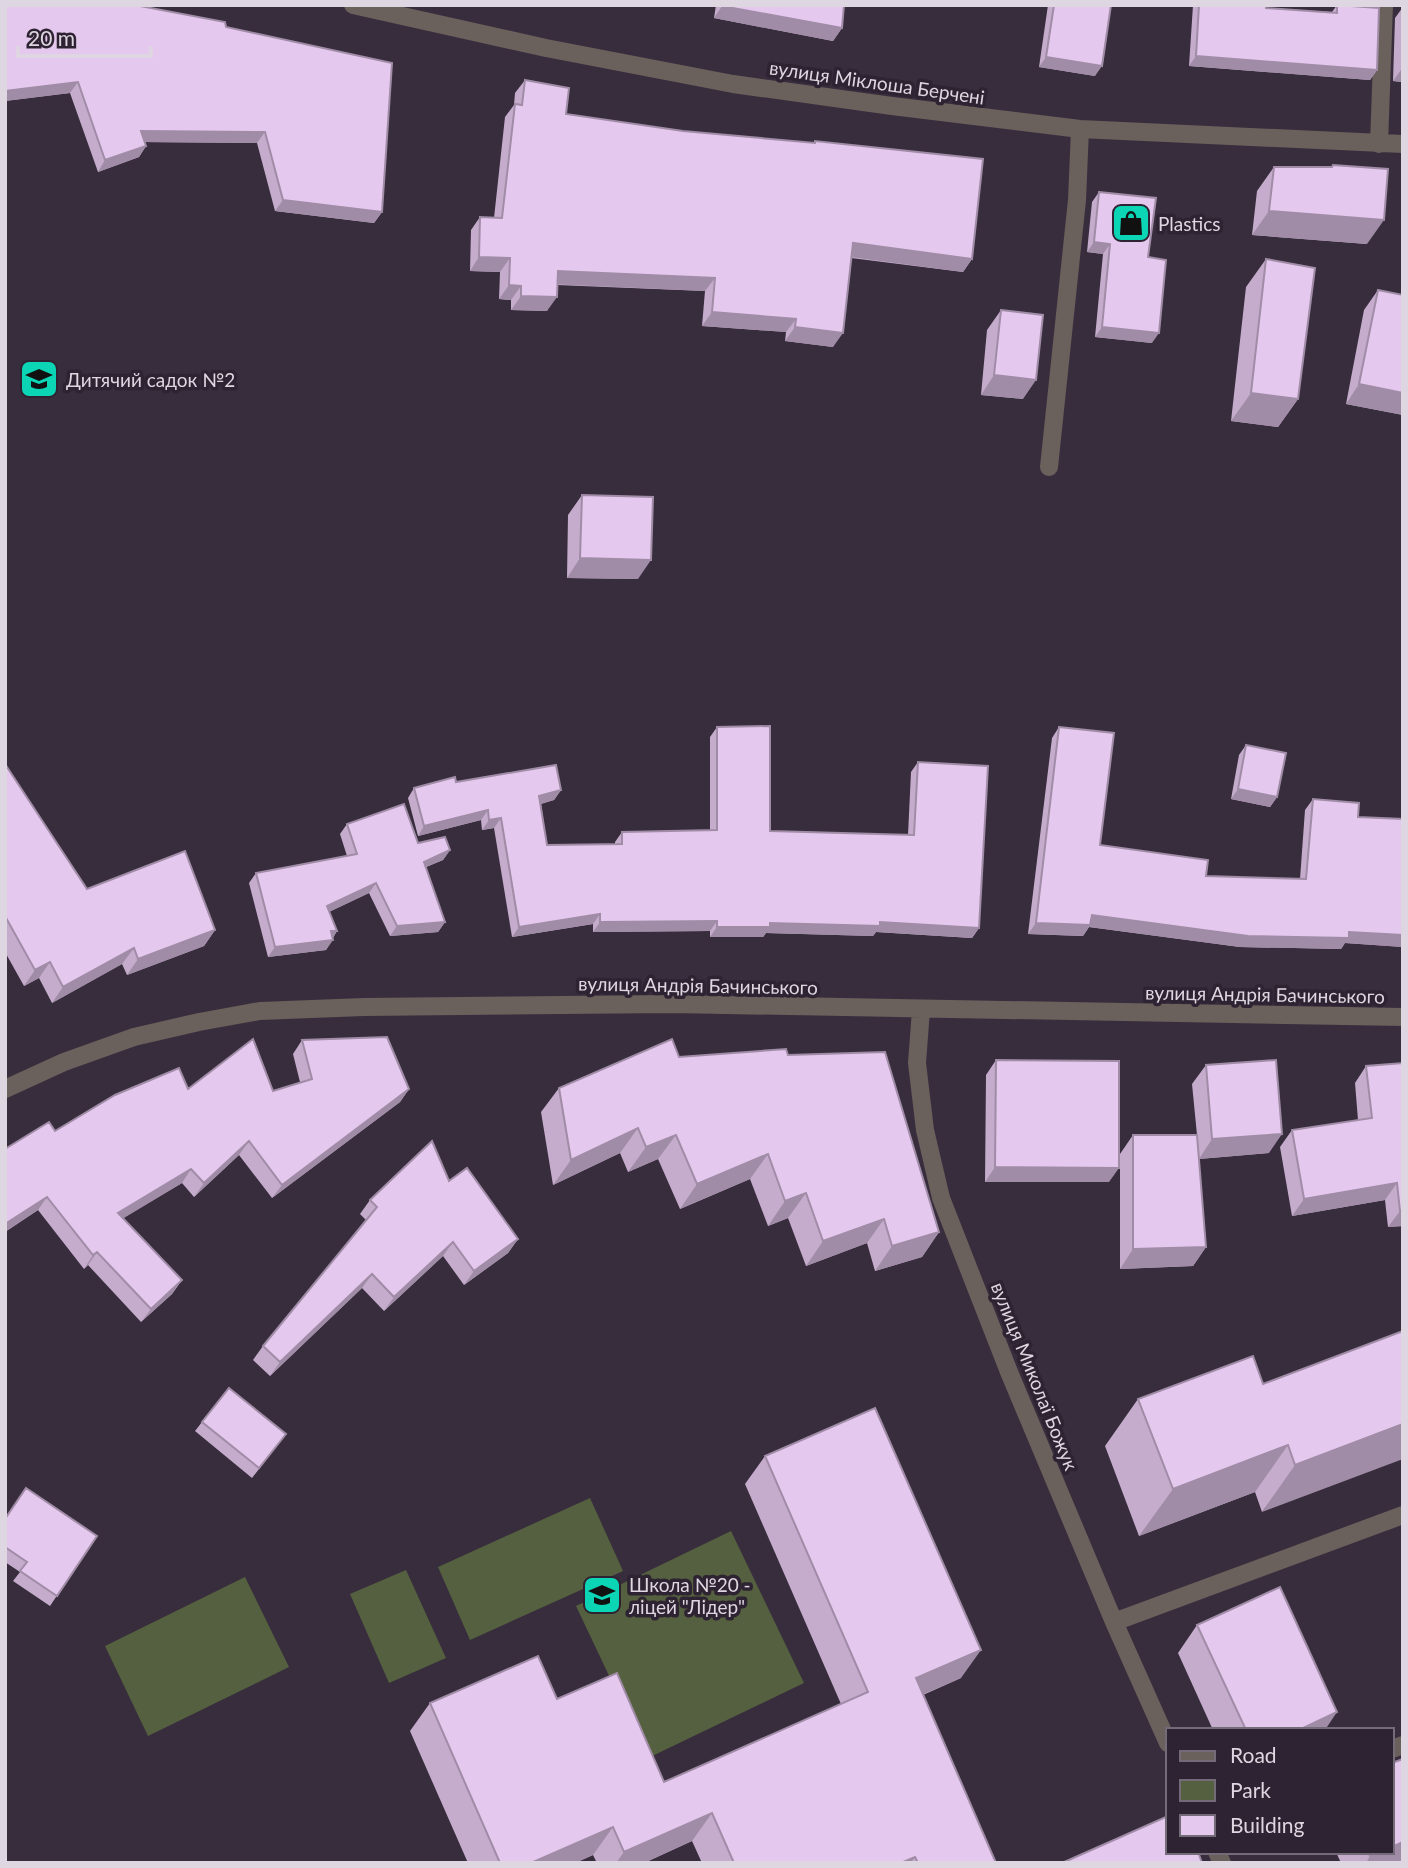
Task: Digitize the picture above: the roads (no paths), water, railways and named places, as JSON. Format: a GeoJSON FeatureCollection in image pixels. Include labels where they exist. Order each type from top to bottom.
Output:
{"type":"FeatureCollection","features":[{"type":"Feature","properties":{"kind":"street","name":"вулиця Міклоша Берчені"},"geometry":{"type":"LineString","coordinates":[[353,5],[546,48],[733,83],[892,106],[1080,129],[1403,144]]}},
{"type":"Feature","properties":{"kind":"street"},"geometry":{"type":"LineString","coordinates":[[1379,144],[1384,5]]}},
{"type":"Feature","properties":{"kind":"street"},"geometry":{"type":"LineString","coordinates":[[1049,467],[1077,200],[1080,129]]}},
{"type":"Feature","properties":{"kind":"street","name":"вулиця Андрія Бачинського"},"geometry":{"type":"LineString","coordinates":[[5,1089],[64,1062],[134,1037],[260,1011],[364,1007],[659,1004],[1403,1017]]}},
{"type":"Feature","properties":{"kind":"street","name":"вулиця Миколаї Божук"},"geometry":{"type":"LineString","coordinates":[[921,1010],[917,1063],[925,1130],[941,1198],[1009,1372],[1166,1739]]}},
{"type":"Feature","properties":{"kind":"street"},"geometry":{"type":"LineString","coordinates":[[1114,1622],[1403,1515]]}},
{"type":"Feature","properties":{"kind":"place","name":"Plastics"},"geometry":{"type":"Point","coordinates":[1131,223]}},
{"type":"Feature","properties":{"kind":"place","name":"Дитячий садок №2"},"geometry":{"type":"Point","coordinates":[39,379]}},
{"type":"Feature","properties":{"kind":"place","name":"Школа №20 - ліцей \"Лідер\""},"geometry":{"type":"Point","coordinates":[602,1595]}}]}
